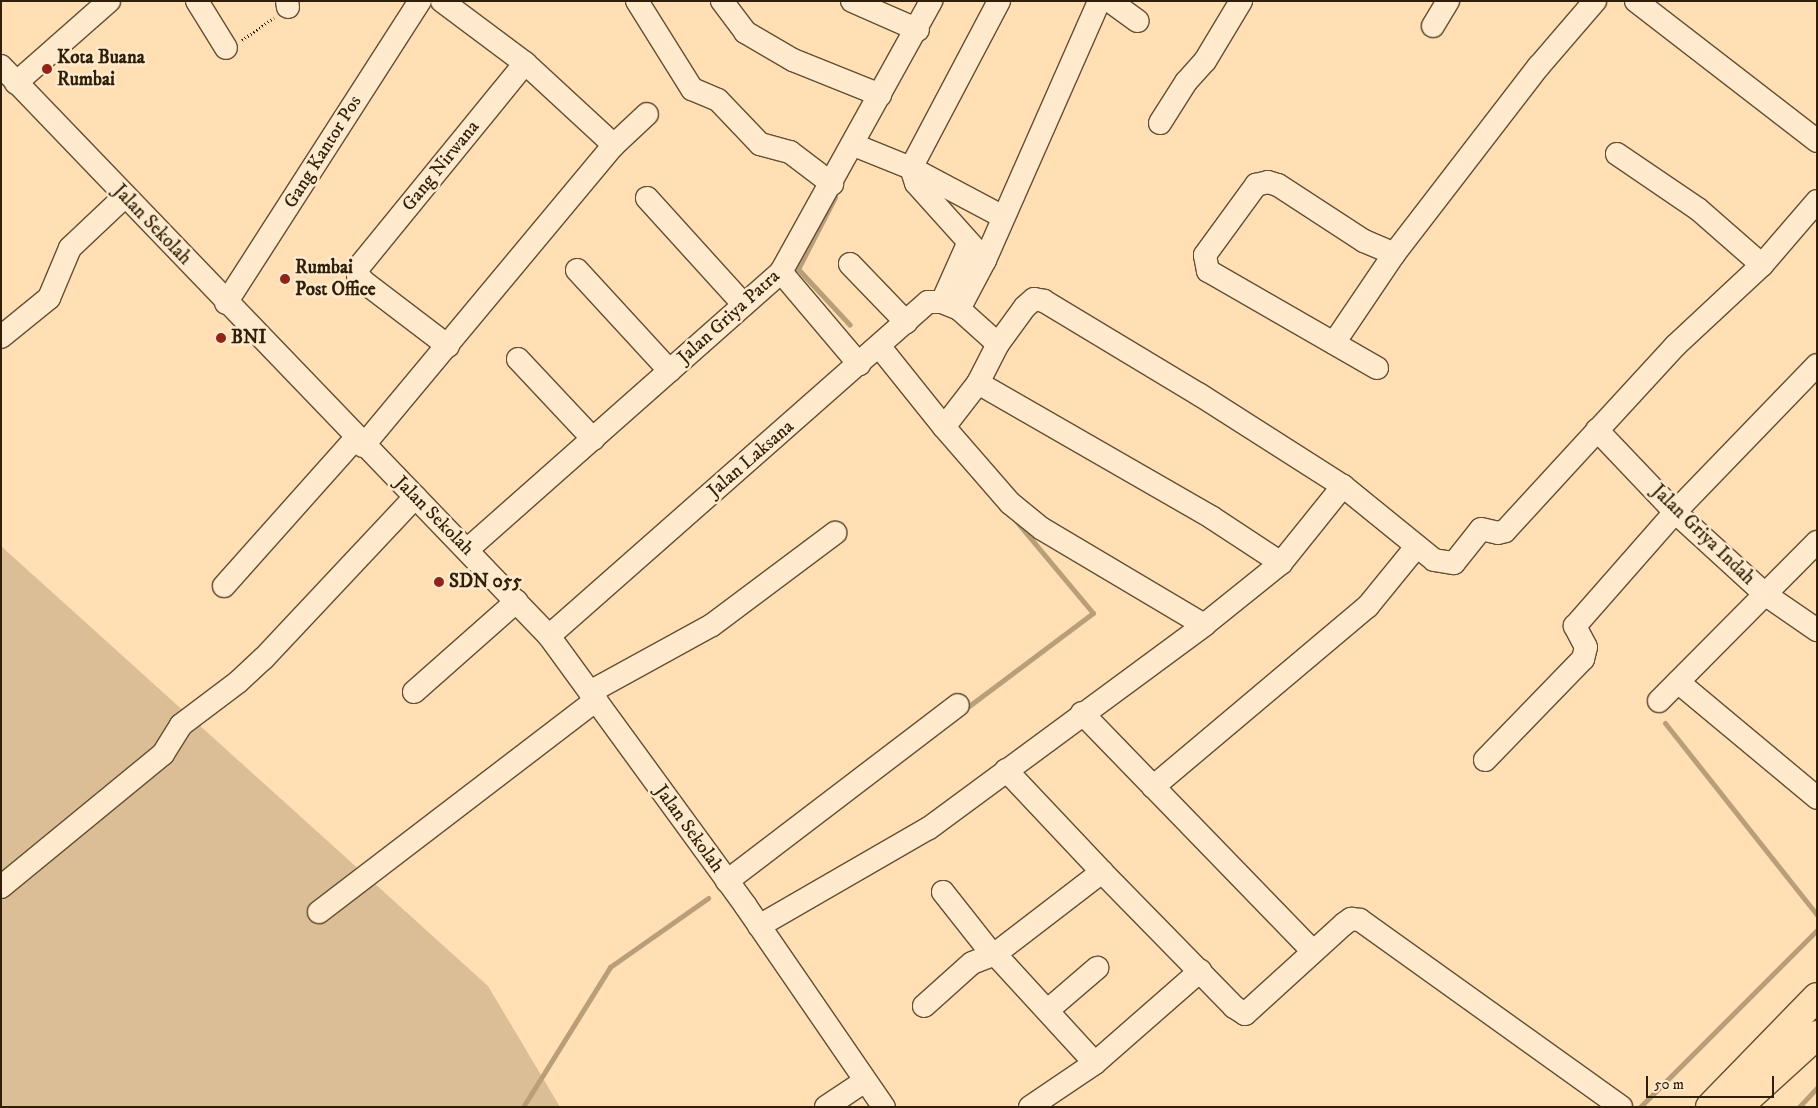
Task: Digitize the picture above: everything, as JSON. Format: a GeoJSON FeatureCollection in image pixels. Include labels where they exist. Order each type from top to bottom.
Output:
{"type":"FeatureCollection","features":[{"type":"Feature","properties":{"kind":"main road"},"geometry":{"type":"LineString","coordinates":[[1710,1107],[1817,997]]}},
{"type":"Feature","properties":{"kind":"main road"},"geometry":{"type":"LineString","coordinates":[[1738,1107],[1817,1035]]}},
{"type":"Feature","properties":{"kind":"street"},"geometry":{"type":"LineString","coordinates":[[16,83],[109,1]]}},
{"type":"Feature","properties":{"kind":"street"},"geometry":{"type":"LineString","coordinates":[[197,1],[226,48]]}},
{"type":"Feature","properties":{"kind":"street","name":"Gang Kantor Pos"},"geometry":{"type":"LineString","coordinates":[[226,303],[420,1]]}},
{"type":"Feature","properties":{"kind":"street"},"geometry":{"type":"LineString","coordinates":[[442,1],[525,63],[614,145]]}},
{"type":"Feature","properties":{"kind":"street"},"geometry":{"type":"LineString","coordinates":[[636,1],[692,89],[718,100],[760,144],[790,152],[832,184]]}},
{"type":"Feature","properties":{"kind":"street"},"geometry":{"type":"LineString","coordinates":[[722,1],[745,32],[793,60],[880,95]]}},
{"type":"Feature","properties":{"kind":"street"},"geometry":{"type":"LineString","coordinates":[[852,1],[918,30]]}},
{"type":"Feature","properties":{"kind":"street","name":"Jalan Griya Patra"},"geometry":{"type":"LineString","coordinates":[[468,549],[781,272],[832,184],[860,147],[880,95],[918,30],[931,1]]}},
{"type":"Feature","properties":{"kind":"street"},"geometry":{"type":"LineString","coordinates":[[985,260],[968,244],[916,183],[911,168],[998,1]]}},
{"type":"Feature","properties":{"kind":"street"},"geometry":{"type":"LineString","coordinates":[[951,305],[985,260],[1099,1]]}},
{"type":"Feature","properties":{"kind":"street"},"geometry":{"type":"LineString","coordinates":[[1110,1],[1138,22]]}},
{"type":"Feature","properties":{"kind":"street"},"geometry":{"type":"LineString","coordinates":[[1160,122],[1186,82],[1205,61],[1241,1]]}},
{"type":"Feature","properties":{"kind":"street"},"geometry":{"type":"LineString","coordinates":[[1433,26],[1448,1]]}},
{"type":"Feature","properties":{"kind":"street"},"geometry":{"type":"LineString","coordinates":[[1334,343],[1394,254],[1539,66],[1595,1]]}},
{"type":"Feature","properties":{"kind":"street"},"geometry":{"type":"LineString","coordinates":[[1636,1],[1817,141]]}},
{"type":"Feature","properties":{"kind":"street","name":"Gang Nirwana"},"geometry":{"type":"LineString","coordinates":[[448,346],[364,282],[358,275],[358,268],[525,63]]}},
{"type":"Feature","properties":{"kind":"street","name":"Jalan Sekolah"},"geometry":{"type":"LineString","coordinates":[[1,66],[359,442],[468,549],[549,636],[759,926],[884,1107]]}},
{"type":"Feature","properties":{"kind":"street"},"geometry":{"type":"LineString","coordinates":[[224,586],[448,346],[614,145],[647,114]]}},
{"type":"Feature","properties":{"kind":"street"},"geometry":{"type":"LineString","coordinates":[[860,147],[911,168],[1003,217]]}},
{"type":"Feature","properties":{"kind":"street"},"geometry":{"type":"LineString","coordinates":[[1617,154],[1698,209],[1762,265]]}},
{"type":"Feature","properties":{"kind":"street"},"geometry":{"type":"LineString","coordinates":[[1377,368],[1208,271],[1205,255],[1256,185],[1268,182],[1278,185],[1364,241],[1394,254]]}},
{"type":"Feature","properties":{"kind":"street"},"geometry":{"type":"LineString","coordinates":[[1,337],[49,298],[70,248],[124,197]]}},
{"type":"Feature","properties":{"kind":"street"},"geometry":{"type":"LineString","coordinates":[[647,198],[743,304]]}},
{"type":"Feature","properties":{"kind":"street"},"geometry":{"type":"LineString","coordinates":[[944,426],[978,383],[998,344],[1025,306],[1034,299],[1044,301],[1343,486],[1434,560],[1454,563],[1481,530],[1498,533],[1505,531],[1676,346],[1762,265],[1817,201]]}},
{"type":"Feature","properties":{"kind":"street"},"geometry":{"type":"LineString","coordinates":[[951,305],[968,244]]}},
{"type":"Feature","properties":{"kind":"street"},"geometry":{"type":"LineString","coordinates":[[850,264],[906,322]]}},
{"type":"Feature","properties":{"kind":"street"},"geometry":{"type":"LineString","coordinates":[[577,270],[670,370]]}},
{"type":"Feature","properties":{"kind":"street"},"geometry":{"type":"LineString","coordinates":[[781,272],[859,364]]}},
{"type":"Feature","properties":{"kind":"street","name":"Jalan Laksana"},"geometry":{"type":"LineString","coordinates":[[549,636],[928,302],[951,305]]}},
{"type":"Feature","properties":{"kind":"street"},"geometry":{"type":"LineString","coordinates":[[951,305],[998,344]]}},
{"type":"Feature","properties":{"kind":"street"},"geometry":{"type":"LineString","coordinates":[[879,346],[1010,503],[1042,529],[1204,625]]}},
{"type":"Feature","properties":{"kind":"street"},"geometry":{"type":"LineString","coordinates":[[518,360],[593,439]]}},
{"type":"Feature","properties":{"kind":"street"},"geometry":{"type":"LineString","coordinates":[[1484,760],[1582,659],[1586,647],[1574,626],[1675,512],[1817,364]]}},
{"type":"Feature","properties":{"kind":"street"},"geometry":{"type":"LineString","coordinates":[[978,383],[1211,517],[1281,563]]}},
{"type":"Feature","properties":{"kind":"street","name":"Jalan Griya Indah"},"geometry":{"type":"LineString","coordinates":[[1597,430],[1675,512],[1766,595],[1817,630]]}},
{"type":"Feature","properties":{"kind":"street"},"geometry":{"type":"LineString","coordinates":[[759,926],[929,828],[1082,713],[1204,625],[1281,563],[1343,486]]}},
{"type":"Feature","properties":{"kind":"street"},"geometry":{"type":"LineString","coordinates":[[1,887],[164,754],[181,726],[238,682],[264,658],[415,497]]}},
{"type":"Feature","properties":{"kind":"street"},"geometry":{"type":"LineString","coordinates":[[319,912],[593,696],[712,625],[835,533]]}},
{"type":"Feature","properties":{"kind":"street"},"geometry":{"type":"LineString","coordinates":[[1659,701],[1817,542]]}},
{"type":"Feature","properties":{"kind":"street"},"geometry":{"type":"LineString","coordinates":[[1153,787],[1368,606],[1416,546]]}},
{"type":"Feature","properties":{"kind":"street"},"geometry":{"type":"LineString","coordinates":[[414,692],[517,601]]}},
{"type":"Feature","properties":{"kind":"street"},"geometry":{"type":"LineString","coordinates":[[1678,682],[1817,798]]}},
{"type":"Feature","properties":{"kind":"street"},"geometry":{"type":"LineString","coordinates":[[728,883],[958,705]]}},
{"type":"Feature","properties":{"kind":"street"},"geometry":{"type":"LineString","coordinates":[[1082,713],[1313,951]]}},
{"type":"Feature","properties":{"kind":"street"},"geometry":{"type":"LineString","coordinates":[[1006,770],[1102,872],[1245,1014],[1344,924],[1352,920],[1360,920],[1621,1107]]}},
{"type":"Feature","properties":{"kind":"street"},"geometry":{"type":"LineString","coordinates":[[924,1006],[972,963],[994,954],[1102,872]]}},
{"type":"Feature","properties":{"kind":"street"},"geometry":{"type":"LineString","coordinates":[[943,892],[994,954],[1048,1010],[1095,1063]]}},
{"type":"Feature","properties":{"kind":"street"},"geometry":{"type":"LineString","coordinates":[[1048,1010],[1097,968]]}},
{"type":"Feature","properties":{"kind":"street"},"geometry":{"type":"LineString","coordinates":[[1030,1107],[1095,1063],[1200,971]]}},
{"type":"Feature","properties":{"kind":"street"},"geometry":{"type":"LineString","coordinates":[[826,1107],[866,1081]]}},
{"type":"Feature","properties":{"kind":"path"},"geometry":{"type":"LineString","coordinates":[[226,48],[288,4]]}},
{"type":"Feature","properties":{"kind":"shaded area"},"geometry":{"type":"Polygon","coordinates":[[[1,546],[488,986],[560,1107],[1,1107],[1,546]]]}},
{"type":"Feature","properties":{"kind":"waterway"},"geometry":{"type":"LineString","coordinates":[[835,197],[798,269],[850,325]]}},
{"type":"Feature","properties":{"kind":"waterway"},"geometry":{"type":"LineString","coordinates":[[965,709],[1093,613],[1016,521]]}},
{"type":"Feature","properties":{"kind":"waterway"},"geometry":{"type":"LineString","coordinates":[[1665,723],[1817,915]]}},
{"type":"Feature","properties":{"kind":"waterway"},"geometry":{"type":"LineString","coordinates":[[523,1107],[610,967],[708,898]]}},
{"type":"Feature","properties":{"kind":"waterway"},"geometry":{"type":"LineString","coordinates":[[1640,1107],[1817,930]]}},
{"type":"Feature","properties":{"kind":"waterway"},"geometry":{"type":"LineString","coordinates":[[1799,1107],[1817,1088]]}},
{"type":"Feature","properties":{"kind":"place","name":"Kota Buana Rumbai"},"geometry":{"type":"Point","coordinates":[47,69]}},
{"type":"Feature","properties":{"kind":"place","name":"Rumbai Post Office"},"geometry":{"type":"Point","coordinates":[285,279]}},
{"type":"Feature","properties":{"kind":"place","name":"BNI"},"geometry":{"type":"Point","coordinates":[221,338]}},
{"type":"Feature","properties":{"kind":"place","name":"SDN 055"},"geometry":{"type":"Point","coordinates":[439,582]}}]}
